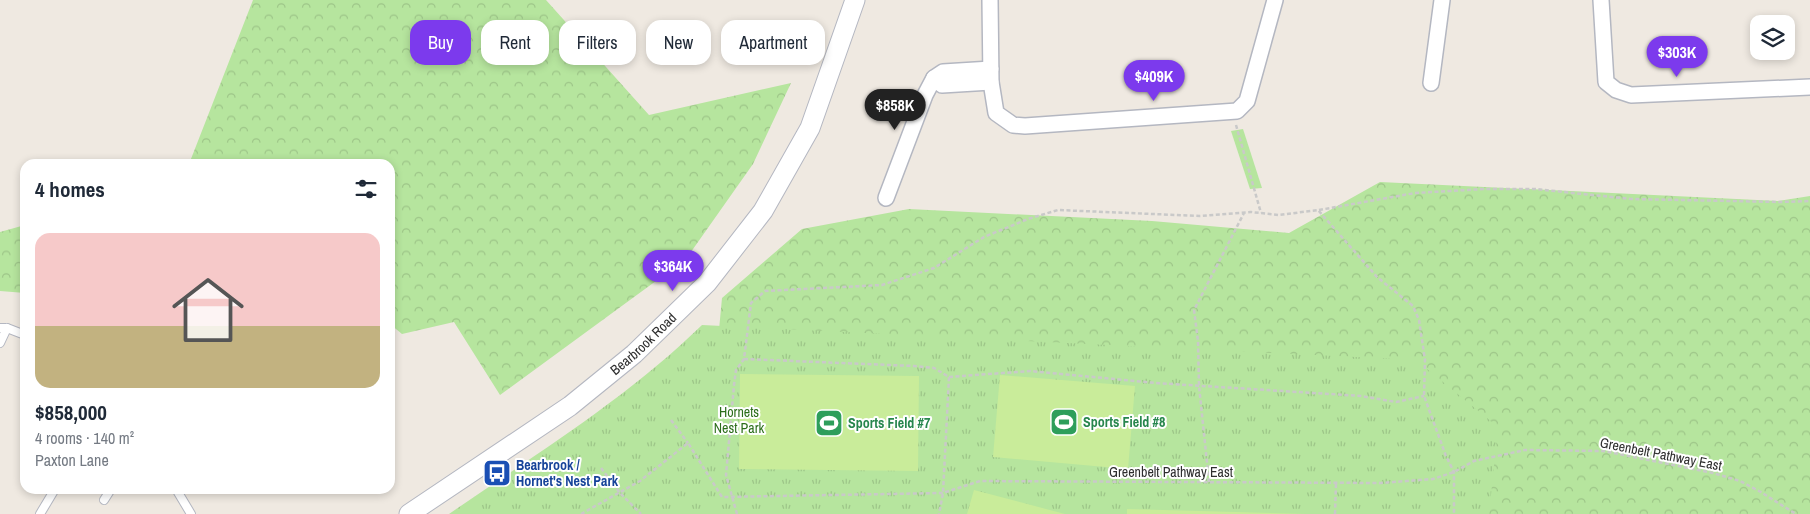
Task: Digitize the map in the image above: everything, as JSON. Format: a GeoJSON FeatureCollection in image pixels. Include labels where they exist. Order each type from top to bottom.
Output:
{"type":"FeatureCollection","features":[{"type":"Feature","properties":{"kind":"street","name":"Bearbrook Road"},"geometry":{"type":"LineString","coordinates":[[409,514],[570,406],[634,354],[707,283],[763,211],[810,128],[855,0]]}},
{"type":"Feature","properties":{"kind":"street"},"geometry":{"type":"LineString","coordinates":[[990,0],[991,75],[996,113],[1013,125],[1025,126],[1237,112],[1247,102],[1275,0]]}},
{"type":"Feature","properties":{"kind":"street"},"geometry":{"type":"LineString","coordinates":[[1431,83],[1442,0]]}},
{"type":"Feature","properties":{"kind":"street"},"geometry":{"type":"LineString","coordinates":[[1601,0],[1606,82],[1616,90],[1630,94],[1810,87]]}},
{"type":"Feature","properties":{"kind":"street"},"geometry":{"type":"LineString","coordinates":[[886,198],[925,95],[934,78],[942,85],[991,75]]}},
{"type":"Feature","properties":{"kind":"lane"},"geometry":{"type":"LineString","coordinates":[[0,343],[3,328],[20,333]]}},
{"type":"Feature","properties":{"kind":"lane"},"geometry":{"type":"LineString","coordinates":[[40,514],[52,494]]}},
{"type":"Feature","properties":{"kind":"lane"},"geometry":{"type":"LineString","coordinates":[[104,500],[108,494]]}},
{"type":"Feature","properties":{"kind":"lane"},"geometry":{"type":"LineString","coordinates":[[179,494],[191,514]]}},
{"type":"Feature","properties":{"kind":"path"},"geometry":{"type":"LineString","coordinates":[[1232,112],[1261,213]]}},
{"type":"Feature","properties":{"kind":"path"},"geometry":{"type":"LineString","coordinates":[[737,514],[726,475],[736,370],[744,359],[752,303],[765,291],[882,285],[934,268],[984,237],[1028,219],[1058,210],[1200,216],[1244,213],[1279,215],[1414,193],[1484,188],[1536,189],[1631,199],[1810,201]]}},
{"type":"Feature","properties":{"kind":"path"},"geometry":{"type":"LineString","coordinates":[[1318,210],[1377,277],[1413,306],[1419,320],[1425,360],[1424,396],[1446,456],[1454,472],[1454,514]]}},
{"type":"Feature","properties":{"kind":"path"},"geometry":{"type":"LineString","coordinates":[[1209,482],[1198,386],[1198,341],[1194,310],[1244,213]]}},
{"type":"Feature","properties":{"kind":"path"},"geometry":{"type":"LineString","coordinates":[[744,359],[914,366],[934,368],[949,377],[1030,371],[1198,386],[1361,396],[1396,402],[1424,396]]}},
{"type":"Feature","properties":{"kind":"path"},"geometry":{"type":"LineString","coordinates":[[939,514],[943,493],[949,377]]}},
{"type":"Feature","properties":{"kind":"path"},"geometry":{"type":"LineString","coordinates":[[671,420],[722,497],[733,496]]}},
{"type":"Feature","properties":{"kind":"path"},"geometry":{"type":"LineString","coordinates":[[581,514],[640,481],[688,443]]}},
{"type":"Feature","properties":{"kind":"path","name":"Greenbelt Pathway East"},"geometry":{"type":"LineString","coordinates":[[733,496],[943,493],[980,481],[1336,483],[1433,480],[1454,472],[1474,461],[1525,450],[1604,451],[1713,473],[1759,491],[1796,514]]}},
{"type":"Feature","properties":{"kind":"path"},"geometry":{"type":"LineString","coordinates":[[601,468],[620,493],[641,514]]}},
{"type":"Feature","properties":{"kind":"path"},"geometry":{"type":"LineString","coordinates":[[1335,514],[1336,483]]}},
{"type":"Feature","properties":{"kind":"green space"},"geometry":{"type":"Polygon","coordinates":[[[253,0],[546,0],[564,20],[559,20],[559,65],[604,65],[649,115],[791,83],[753,164],[686,259],[500,395],[454,322],[402,334],[395,328],[395,159],[191,159],[253,0]]]}},
{"type":"Feature","properties":{"kind":"green space"},"geometry":{"type":"Polygon","coordinates":[[[1243,129],[1262,188],[1250,189],[1231,131],[1243,129]]]}},
{"type":"Feature","properties":{"kind":"green space"},"geometry":{"type":"Polygon","coordinates":[[[1380,182],[1778,201],[1810,196],[1810,514],[1467,514],[717,351],[722,298],[802,229],[909,209],[1152,221],[1289,233],[1380,182]]]}},
{"type":"Feature","properties":{"kind":"green space"},"geometry":{"type":"Polygon","coordinates":[[[20,226],[20,293],[0,291],[0,232],[20,226]]]}},
{"type":"Feature","properties":{"kind":"green space","name":"Hornets Nest Park"},"geometry":{"type":"Polygon","coordinates":[[[702,325],[1416,360],[1498,427],[1489,514],[449,514],[611,402],[673,352],[702,325]]]}},
{"type":"Feature","properties":{"kind":"green space","name":"Sports Field #7"},"geometry":{"type":"Polygon","coordinates":[[[740,374],[919,376],[918,471],[739,469],[740,374]]]}},
{"type":"Feature","properties":{"kind":"green space","name":"Sports Field #8"},"geometry":{"type":"Polygon","coordinates":[[[1000,375],[1135,386],[1128,469],[993,457],[1000,375]]]}},
{"type":"Feature","properties":{"kind":"green space"},"geometry":{"type":"Polygon","coordinates":[[[974,490],[1065,514],[967,514],[974,490]]]}},
{"type":"Feature","properties":{"kind":"green space"},"geometry":{"type":"Polygon","coordinates":[[[1127,509],[1307,514],[1127,514],[1127,509]]]}},
{"type":"Feature","properties":{"kind":"place","name":"Sports Field #8"},"geometry":{"type":"Point","coordinates":[1064,422]}},
{"type":"Feature","properties":{"kind":"place","name":"Sports Field #7"},"geometry":{"type":"Point","coordinates":[829,423]}},
{"type":"Feature","properties":{"kind":"place","name":"Bearbrook / Hornet's Nest Park"},"geometry":{"type":"Point","coordinates":[497,473]}}]}
